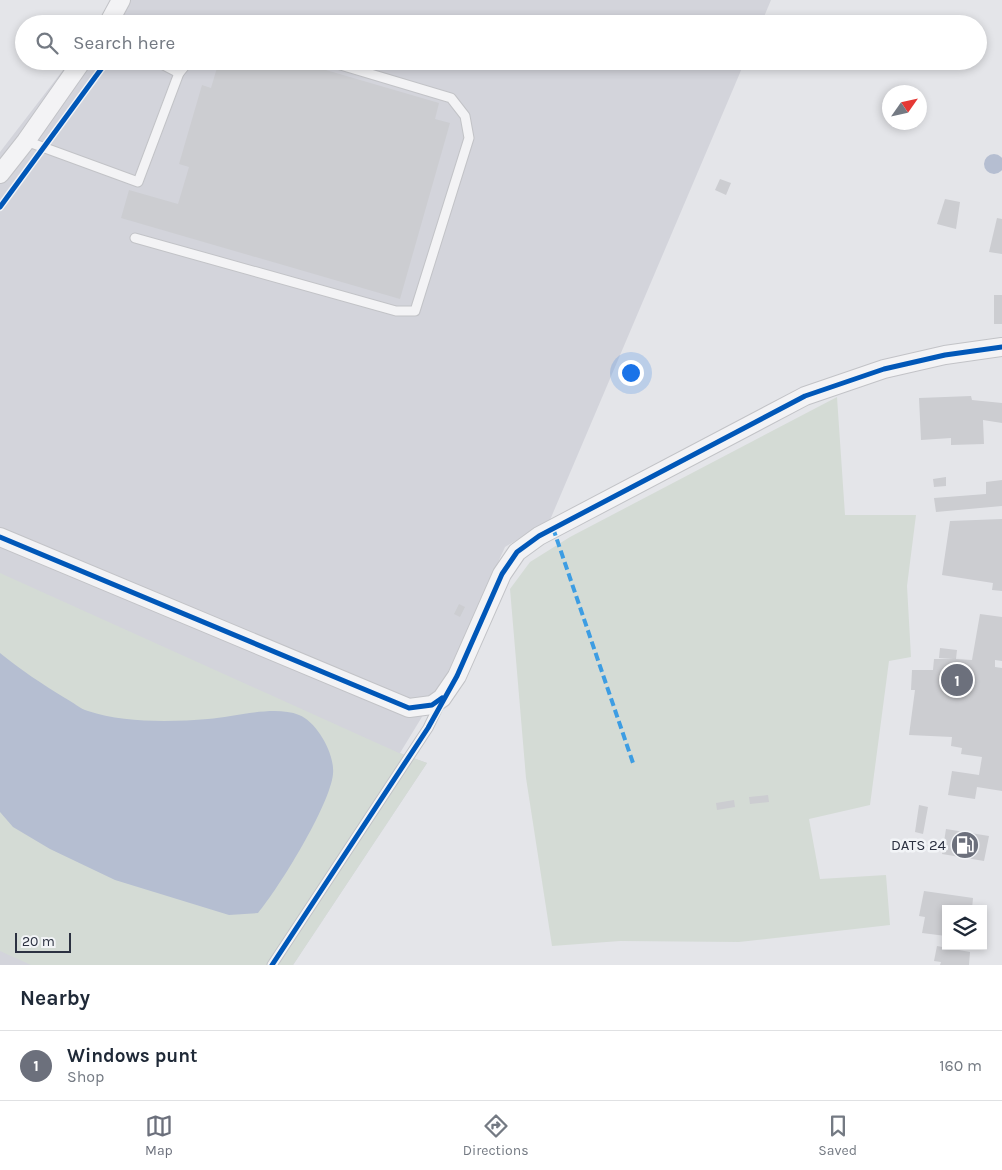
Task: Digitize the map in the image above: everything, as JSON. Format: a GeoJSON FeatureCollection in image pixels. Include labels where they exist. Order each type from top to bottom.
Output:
{"type":"FeatureCollection","features":[{"type":"Feature","properties":{"kind":"street"},"geometry":{"type":"LineString","coordinates":[[113,15],[121,0]]}},
{"type":"Feature","properties":{"kind":"street"},"geometry":{"type":"LineString","coordinates":[[0,174],[26,142],[76,70]]}},
{"type":"Feature","properties":{"kind":"street"},"geometry":{"type":"LineString","coordinates":[[0,537],[409,708],[432,705],[442,698],[457,676],[502,574],[516,552],[539,536],[805,396],[884,369],[946,355],[1002,347]]}},
{"type":"Feature","properties":{"kind":"lane"},"geometry":{"type":"LineString","coordinates":[[174,70],[180,73]]}},
{"type":"Feature","properties":{"kind":"lane"},"geometry":{"type":"LineString","coordinates":[[26,142],[138,182],[182,70]]}},
{"type":"Feature","properties":{"kind":"lane"},"geometry":{"type":"LineString","coordinates":[[135,238],[396,310],[416,311],[469,138],[466,116],[451,98],[357,70]]}},
{"type":"Feature","properties":{"kind":"lane"},"geometry":{"type":"LineString","coordinates":[[272,965],[428,728],[442,698]]}},
{"type":"Feature","properties":{"kind":"shaded area"},"geometry":{"type":"Polygon","coordinates":[[[111,0],[771,0],[765,15],[102,15],[111,0]]]}},
{"type":"Feature","properties":{"kind":"shaded area"},"geometry":{"type":"Polygon","coordinates":[[[63,70],[741,70],[550,520],[505,547],[445,679],[400,753],[427,763],[293,965],[0,965],[0,152],[63,70]]]}},
{"type":"Feature","properties":{"kind":"shaded area"},"geometry":{"type":"Polygon","coordinates":[[[837,397],[845,515],[916,515],[907,586],[911,657],[889,661],[870,805],[809,819],[820,879],[886,875],[890,925],[739,942],[620,941],[552,946],[526,778],[510,589],[530,562],[570,537],[837,397]]]}},
{"type":"Feature","properties":{"kind":"shaded area"},"geometry":{"type":"Polygon","coordinates":[[[0,573],[399,753],[427,763],[293,965],[31,965],[0,951],[0,573]]]}},
{"type":"Feature","properties":{"kind":"water"},"geometry":{"type":"Polygon","coordinates":[[[994,154],[1001,157],[1003,168],[1001,171],[994,174],[987,171],[984,164],[987,157],[994,154]]]}},
{"type":"Feature","properties":{"kind":"water"},"geometry":{"type":"Polygon","coordinates":[[[0,653],[32,677],[79,707],[102,715],[132,720],[179,721],[278,711],[299,715],[312,724],[324,740],[331,757],[333,774],[330,788],[302,846],[258,913],[229,915],[115,880],[50,849],[13,827],[0,812],[0,653]]]}},
{"type":"Feature","properties":{"kind":"building"},"geometry":{"type":"Polygon","coordinates":[[[216,70],[326,70],[439,103],[435,119],[450,123],[400,299],[121,218],[129,190],[178,204],[189,167],[179,164],[202,85],[211,88],[216,70]]]}},
{"type":"Feature","properties":{"kind":"building"},"geometry":{"type":"Polygon","coordinates":[[[720,179],[731,183],[726,195],[715,190],[720,179]]]}},
{"type":"Feature","properties":{"kind":"building"},"geometry":{"type":"Polygon","coordinates":[[[945,199],[960,202],[956,229],[937,224],[945,199]]]}},
{"type":"Feature","properties":{"kind":"building"},"geometry":{"type":"Polygon","coordinates":[[[997,218],[1002,219],[1002,254],[989,252],[997,218]]]}},
{"type":"Feature","properties":{"kind":"building"},"geometry":{"type":"Polygon","coordinates":[[[994,295],[1002,295],[1002,324],[994,324],[994,295]]]}},
{"type":"Feature","properties":{"kind":"building"},"geometry":{"type":"Polygon","coordinates":[[[971,396],[972,400],[1002,403],[1002,423],[983,420],[984,444],[951,445],[951,438],[921,440],[919,398],[971,396]]]}},
{"type":"Feature","properties":{"kind":"building"},"geometry":{"type":"Polygon","coordinates":[[[946,477],[946,486],[934,487],[933,479],[946,477]]]}},
{"type":"Feature","properties":{"kind":"building"},"geometry":{"type":"Polygon","coordinates":[[[1002,480],[1002,506],[936,512],[934,498],[986,494],[986,482],[1002,480]]]}},
{"type":"Feature","properties":{"kind":"building"},"geometry":{"type":"Polygon","coordinates":[[[1002,519],[1002,591],[992,590],[993,583],[942,575],[950,521],[1002,519]]]}},
{"type":"Feature","properties":{"kind":"building"},"geometry":{"type":"Polygon","coordinates":[[[459,604],[465,607],[460,617],[454,614],[459,604]]]}},
{"type":"Feature","properties":{"kind":"building"},"geometry":{"type":"Polygon","coordinates":[[[980,614],[1002,617],[1002,661],[995,660],[995,667],[1002,668],[1002,791],[977,787],[975,799],[948,795],[952,771],[979,775],[982,757],[961,754],[962,748],[951,746],[952,737],[909,735],[915,690],[911,690],[912,670],[933,670],[934,659],[953,659],[939,658],[940,648],[957,650],[956,659],[972,660],[980,614]]]}},
{"type":"Feature","properties":{"kind":"building"},"geometry":{"type":"Polygon","coordinates":[[[768,795],[769,802],[750,804],[749,797],[768,795]]]}},
{"type":"Feature","properties":{"kind":"building"},"geometry":{"type":"Polygon","coordinates":[[[734,800],[735,807],[717,810],[716,803],[734,800]]]}},
{"type":"Feature","properties":{"kind":"building"},"geometry":{"type":"Polygon","coordinates":[[[919,805],[928,807],[923,834],[915,832],[919,805]]]}},
{"type":"Feature","properties":{"kind":"building","name":"DATS 24"},"geometry":{"type":"Polygon","coordinates":[[[946,829],[989,836],[984,861],[942,854],[946,829]]]}},
{"type":"Feature","properties":{"kind":"building"},"geometry":{"type":"Polygon","coordinates":[[[924,891],[973,898],[972,905],[942,905],[942,936],[922,933],[925,917],[919,916],[924,891]]]}},
{"type":"Feature","properties":{"kind":"building"},"geometry":{"type":"Polygon","coordinates":[[[937,946],[942,947],[942,950],[970,952],[969,965],[940,965],[941,962],[934,961],[937,946]]]}},
{"type":"Feature","properties":{"kind":"marked path"},"geometry":{"type":"LineString","coordinates":[[553,528],[633,763]]}},
{"type":"Feature","properties":{"kind":"cycle path"},"geometry":{"type":"LineString","coordinates":[[0,207],[100,70]]}},
{"type":"Feature","properties":{"kind":"cycle path"},"geometry":{"type":"LineString","coordinates":[[272,965],[428,728],[457,676],[502,574],[517,552],[539,536],[805,396],[884,369],[945,355],[1002,347]]}},
{"type":"Feature","properties":{"kind":"cycle path"},"geometry":{"type":"LineString","coordinates":[[0,537],[409,708],[432,705],[442,698]]}},
{"type":"Feature","properties":{"kind":"place","name":"Windows punt"},"geometry":{"type":"Point","coordinates":[957,680]}},
{"type":"Feature","properties":{"kind":"place","name":"DATS 24"},"geometry":{"type":"Point","coordinates":[965,845]}}]}
